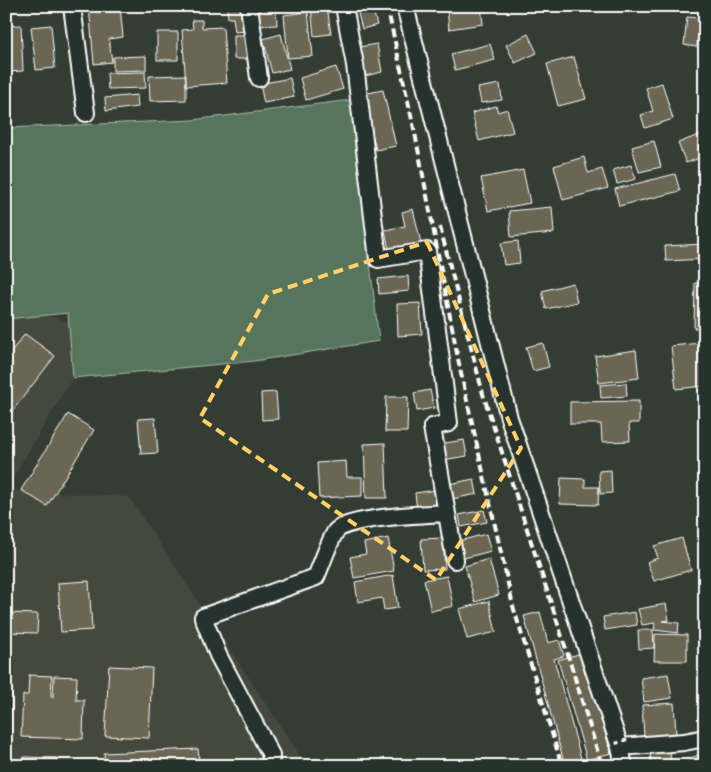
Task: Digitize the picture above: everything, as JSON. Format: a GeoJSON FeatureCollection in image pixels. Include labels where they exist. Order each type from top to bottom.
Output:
{"type":"FeatureCollection","features":[{"type":"Feature","properties":{"kind":"street"},"geometry":{"type":"LineString","coordinates":[[72,6],[86,113]]}},
{"type":"Feature","properties":{"kind":"street"},"geometry":{"type":"LineString","coordinates":[[249,6],[259,78]]}},
{"type":"Feature","properties":{"kind":"street"},"geometry":{"type":"LineString","coordinates":[[344,6],[355,65],[378,259],[427,251],[449,423],[432,427],[455,560]]}},
{"type":"Feature","properties":{"kind":"street"},"geometry":{"type":"LineString","coordinates":[[405,6],[509,418],[619,744],[624,766]]}},
{"type":"Feature","properties":{"kind":"street"},"geometry":{"type":"LineString","coordinates":[[270,766],[271,755],[218,655],[203,618],[316,578],[336,530],[348,523],[404,515],[447,513]]}},
{"type":"Feature","properties":{"kind":"street"},"geometry":{"type":"LineString","coordinates":[[619,744],[684,742],[705,738]]}},
{"type":"Feature","properties":{"kind":"highlighted area"},"geometry":{"type":"Polygon","coordinates":[[[427,242],[521,448],[436,580],[200,418],[268,294],[427,242]]]}},
{"type":"Feature","properties":{"kind":"shaded area"},"geometry":{"type":"Polygon","coordinates":[[[41,314],[101,330],[6,489],[6,317],[41,314]]]}},
{"type":"Feature","properties":{"kind":"shaded area"},"geometry":{"type":"Polygon","coordinates":[[[6,490],[129,497],[301,757],[299,766],[6,766],[6,490]]]}},
{"type":"Feature","properties":{"kind":"green space"},"geometry":{"type":"Polygon","coordinates":[[[351,100],[379,341],[254,361],[73,378],[68,313],[6,319],[6,128],[193,120],[351,100]]]}},
{"type":"Feature","properties":{"kind":"building"},"geometry":{"type":"Polygon","coordinates":[[[89,6],[120,6],[123,37],[109,39],[112,62],[94,64],[89,6]]]}},
{"type":"Feature","properties":{"kind":"building"},"geometry":{"type":"Polygon","coordinates":[[[227,6],[244,6],[246,31],[235,32],[233,18],[228,18],[227,6]]]}},
{"type":"Feature","properties":{"kind":"building"},"geometry":{"type":"Polygon","coordinates":[[[255,6],[276,6],[277,25],[256,26],[255,6]]]}},
{"type":"Feature","properties":{"kind":"building"},"geometry":{"type":"Polygon","coordinates":[[[311,6],[327,6],[331,34],[314,36],[311,6]]]}},
{"type":"Feature","properties":{"kind":"building"},"geometry":{"type":"Polygon","coordinates":[[[356,6],[372,6],[377,25],[362,29],[356,6]]]}},
{"type":"Feature","properties":{"kind":"building"},"geometry":{"type":"Polygon","coordinates":[[[481,6],[483,24],[449,29],[447,9],[481,6]]]}},
{"type":"Feature","properties":{"kind":"building"},"geometry":{"type":"Polygon","coordinates":[[[308,12],[313,56],[288,58],[284,15],[308,12]]]}},
{"type":"Feature","properties":{"kind":"building"},"geometry":{"type":"Polygon","coordinates":[[[687,17],[700,18],[697,47],[684,45],[687,17]]]}},
{"type":"Feature","properties":{"kind":"building"},"geometry":{"type":"Polygon","coordinates":[[[192,20],[202,20],[202,28],[223,27],[227,83],[186,86],[182,30],[193,29],[192,20]]]}},
{"type":"Feature","properties":{"kind":"building"},"geometry":{"type":"Polygon","coordinates":[[[21,25],[23,71],[6,72],[6,26],[21,25]]]}},
{"type":"Feature","properties":{"kind":"building"},"geometry":{"type":"Polygon","coordinates":[[[51,25],[55,68],[36,70],[31,27],[51,25]]]}},
{"type":"Feature","properties":{"kind":"building"},"geometry":{"type":"Polygon","coordinates":[[[157,32],[178,32],[178,60],[157,60],[157,32]]]}},
{"type":"Feature","properties":{"kind":"building"},"geometry":{"type":"Polygon","coordinates":[[[281,34],[290,69],[272,73],[263,39],[281,34]]]}},
{"type":"Feature","properties":{"kind":"building"},"geometry":{"type":"Polygon","coordinates":[[[528,34],[537,53],[515,63],[506,45],[528,34]]]}},
{"type":"Feature","properties":{"kind":"building"},"geometry":{"type":"Polygon","coordinates":[[[234,35],[248,35],[248,59],[234,59],[234,35]]]}},
{"type":"Feature","properties":{"kind":"building"},"geometry":{"type":"Polygon","coordinates":[[[377,44],[382,72],[365,76],[359,47],[377,44]]]}},
{"type":"Feature","properties":{"kind":"building"},"geometry":{"type":"Polygon","coordinates":[[[490,44],[495,60],[455,70],[451,54],[490,44]]]}},
{"type":"Feature","properties":{"kind":"building"},"geometry":{"type":"Polygon","coordinates":[[[146,56],[146,70],[113,71],[113,57],[146,56]]]}},
{"type":"Feature","properties":{"kind":"building"},"geometry":{"type":"Polygon","coordinates":[[[574,57],[586,99],[558,106],[547,64],[574,57]]]}},
{"type":"Feature","properties":{"kind":"building"},"geometry":{"type":"Polygon","coordinates":[[[336,67],[343,89],[306,100],[300,78],[336,67]]]}},
{"type":"Feature","properties":{"kind":"building"},"geometry":{"type":"Polygon","coordinates":[[[145,72],[146,88],[108,89],[107,73],[145,72]]]}},
{"type":"Feature","properties":{"kind":"building"},"geometry":{"type":"Polygon","coordinates":[[[186,75],[186,100],[150,101],[149,76],[186,75]]]}},
{"type":"Feature","properties":{"kind":"building"},"geometry":{"type":"Polygon","coordinates":[[[290,78],[294,97],[264,103],[260,84],[290,78]]]}},
{"type":"Feature","properties":{"kind":"building"},"geometry":{"type":"Polygon","coordinates":[[[662,83],[673,119],[645,128],[641,115],[653,111],[646,88],[662,83]]]}},
{"type":"Feature","properties":{"kind":"building"},"geometry":{"type":"Polygon","coordinates":[[[500,84],[502,100],[481,103],[478,88],[500,84]]]}},
{"type":"Feature","properties":{"kind":"building"},"geometry":{"type":"Polygon","coordinates":[[[383,90],[396,146],[376,150],[363,94],[383,90]]]}},
{"type":"Feature","properties":{"kind":"building"},"geometry":{"type":"Polygon","coordinates":[[[137,95],[138,107],[106,111],[105,98],[137,95]]]}},
{"type":"Feature","properties":{"kind":"building"},"geometry":{"type":"Polygon","coordinates":[[[496,106],[498,112],[507,109],[513,132],[479,141],[472,113],[496,106]]]}},
{"type":"Feature","properties":{"kind":"building"},"geometry":{"type":"Polygon","coordinates":[[[704,133],[705,156],[686,163],[678,143],[704,133]]]}},
{"type":"Feature","properties":{"kind":"building"},"geometry":{"type":"Polygon","coordinates":[[[654,141],[661,167],[639,172],[632,147],[654,141]]]}},
{"type":"Feature","properties":{"kind":"building"},"geometry":{"type":"Polygon","coordinates":[[[584,157],[588,173],[602,169],[608,188],[563,200],[554,166],[584,157]]]}},
{"type":"Feature","properties":{"kind":"building"},"geometry":{"type":"Polygon","coordinates":[[[631,165],[636,179],[617,184],[613,170],[631,165]]]}},
{"type":"Feature","properties":{"kind":"building"},"geometry":{"type":"Polygon","coordinates":[[[523,170],[530,203],[488,211],[481,178],[523,170]]]}},
{"type":"Feature","properties":{"kind":"building"},"geometry":{"type":"Polygon","coordinates":[[[675,174],[680,191],[619,206],[615,189],[675,174]]]}},
{"type":"Feature","properties":{"kind":"building"},"geometry":{"type":"Polygon","coordinates":[[[552,207],[554,233],[511,237],[509,211],[552,207]]]}},
{"type":"Feature","properties":{"kind":"building"},"geometry":{"type":"Polygon","coordinates":[[[413,209],[421,243],[389,250],[385,230],[405,226],[402,212],[413,209]]]}},
{"type":"Feature","properties":{"kind":"building"},"geometry":{"type":"Polygon","coordinates":[[[518,241],[520,263],[504,265],[501,243],[518,241]]]}},
{"type":"Feature","properties":{"kind":"building"},"geometry":{"type":"Polygon","coordinates":[[[705,244],[705,259],[666,261],[665,246],[705,244]]]}},
{"type":"Feature","properties":{"kind":"building"},"geometry":{"type":"Polygon","coordinates":[[[408,276],[409,291],[379,294],[378,279],[408,276]]]}},
{"type":"Feature","properties":{"kind":"building"},"geometry":{"type":"Polygon","coordinates":[[[573,283],[577,302],[546,309],[542,291],[573,283]]]}},
{"type":"Feature","properties":{"kind":"building"},"geometry":{"type":"Polygon","coordinates":[[[695,283],[705,283],[705,328],[694,328],[695,283]]]}},
{"type":"Feature","properties":{"kind":"building"},"geometry":{"type":"Polygon","coordinates":[[[420,303],[422,334],[398,336],[397,304],[420,303]]]}},
{"type":"Feature","properties":{"kind":"building"},"geometry":{"type":"Polygon","coordinates":[[[25,334],[55,356],[6,419],[6,358],[25,334]]]}},
{"type":"Feature","properties":{"kind":"building"},"geometry":{"type":"Polygon","coordinates":[[[543,343],[549,367],[533,371],[526,347],[543,343]]]}},
{"type":"Feature","properties":{"kind":"building"},"geometry":{"type":"Polygon","coordinates":[[[701,343],[705,386],[676,389],[671,346],[701,343]]]}},
{"type":"Feature","properties":{"kind":"building"},"geometry":{"type":"Polygon","coordinates":[[[636,350],[639,378],[599,383],[595,356],[636,350]]]}},
{"type":"Feature","properties":{"kind":"building"},"geometry":{"type":"Polygon","coordinates":[[[626,383],[627,396],[601,398],[600,385],[626,383]]]}},
{"type":"Feature","properties":{"kind":"building"},"geometry":{"type":"Polygon","coordinates":[[[430,390],[434,408],[417,411],[414,393],[430,390]]]}},
{"type":"Feature","properties":{"kind":"building"},"geometry":{"type":"Polygon","coordinates":[[[276,392],[278,419],[262,420],[261,393],[276,392]]]}},
{"type":"Feature","properties":{"kind":"building"},"geometry":{"type":"Polygon","coordinates":[[[386,397],[408,397],[407,432],[385,432],[386,397]]]}},
{"type":"Feature","properties":{"kind":"building"},"geometry":{"type":"Polygon","coordinates":[[[639,401],[639,423],[629,423],[630,441],[602,442],[601,424],[570,424],[570,402],[639,401]]]}},
{"type":"Feature","properties":{"kind":"building"},"geometry":{"type":"Polygon","coordinates":[[[68,414],[94,430],[47,506],[21,490],[68,414]]]}},
{"type":"Feature","properties":{"kind":"building"},"geometry":{"type":"Polygon","coordinates":[[[155,418],[158,453],[141,454],[138,419],[155,418]]]}},
{"type":"Feature","properties":{"kind":"building"},"geometry":{"type":"Polygon","coordinates":[[[464,440],[467,456],[442,460],[439,444],[464,440]]]}},
{"type":"Feature","properties":{"kind":"building"},"geometry":{"type":"Polygon","coordinates":[[[385,443],[387,498],[366,498],[364,444],[385,443]]]}},
{"type":"Feature","properties":{"kind":"building"},"geometry":{"type":"Polygon","coordinates":[[[346,461],[347,477],[362,477],[362,496],[319,498],[317,463],[346,461]]]}},
{"type":"Feature","properties":{"kind":"building"},"geometry":{"type":"Polygon","coordinates":[[[611,470],[612,493],[600,494],[599,471],[611,470]]]}},
{"type":"Feature","properties":{"kind":"building"},"geometry":{"type":"Polygon","coordinates":[[[561,478],[585,479],[585,487],[599,487],[598,505],[560,504],[561,478]]]}},
{"type":"Feature","properties":{"kind":"building"},"geometry":{"type":"Polygon","coordinates":[[[474,479],[477,494],[452,499],[449,484],[474,479]]]}},
{"type":"Feature","properties":{"kind":"building"},"geometry":{"type":"Polygon","coordinates":[[[437,490],[439,507],[417,510],[415,493],[437,490]]]}},
{"type":"Feature","properties":{"kind":"building"},"geometry":{"type":"Polygon","coordinates":[[[484,510],[487,522],[461,527],[459,515],[484,510]]]}},
{"type":"Feature","properties":{"kind":"building"},"geometry":{"type":"Polygon","coordinates":[[[486,534],[491,551],[460,559],[455,542],[486,534]]]}},
{"type":"Feature","properties":{"kind":"building"},"geometry":{"type":"Polygon","coordinates":[[[388,538],[394,571],[354,578],[350,557],[366,554],[364,543],[388,538]]]}},
{"type":"Feature","properties":{"kind":"building"},"geometry":{"type":"Polygon","coordinates":[[[443,538],[445,569],[423,570],[421,539],[443,538]]]}},
{"type":"Feature","properties":{"kind":"building"},"geometry":{"type":"Polygon","coordinates":[[[682,538],[691,570],[654,581],[647,562],[658,558],[654,546],[682,538]]]}},
{"type":"Feature","properties":{"kind":"building"},"geometry":{"type":"Polygon","coordinates":[[[489,559],[499,595],[475,602],[465,566],[489,559]]]}},
{"type":"Feature","properties":{"kind":"building"},"geometry":{"type":"Polygon","coordinates":[[[393,575],[398,608],[384,610],[382,598],[358,602],[355,582],[393,575]]]}},
{"type":"Feature","properties":{"kind":"building"},"geometry":{"type":"Polygon","coordinates":[[[447,576],[453,606],[431,611],[424,580],[447,576]]]}},
{"type":"Feature","properties":{"kind":"building"},"geometry":{"type":"Polygon","coordinates":[[[89,581],[92,630],[61,632],[58,583],[89,581]]]}},
{"type":"Feature","properties":{"kind":"building"},"geometry":{"type":"Polygon","coordinates":[[[489,601],[496,632],[467,639],[459,609],[489,601]]]}},
{"type":"Feature","properties":{"kind":"building"},"geometry":{"type":"Polygon","coordinates":[[[666,604],[669,620],[663,621],[679,623],[678,633],[654,630],[655,623],[642,625],[638,609],[666,604]]]}},
{"type":"Feature","properties":{"kind":"building"},"geometry":{"type":"Polygon","coordinates":[[[540,612],[548,643],[559,640],[564,656],[554,659],[582,762],[567,766],[565,766],[524,616],[540,612]]]}},
{"type":"Feature","properties":{"kind":"building"},"geometry":{"type":"Polygon","coordinates":[[[635,612],[637,625],[605,630],[603,617],[635,612]]]}},
{"type":"Feature","properties":{"kind":"building"},"geometry":{"type":"Polygon","coordinates":[[[6,613],[38,614],[37,633],[6,632],[6,613]]]}},
{"type":"Feature","properties":{"kind":"building"},"geometry":{"type":"Polygon","coordinates":[[[638,630],[653,630],[654,648],[639,649],[638,630]]]}},
{"type":"Feature","properties":{"kind":"building"},"geometry":{"type":"Polygon","coordinates":[[[655,634],[687,635],[687,661],[654,661],[655,634]]]}},
{"type":"Feature","properties":{"kind":"building"},"geometry":{"type":"Polygon","coordinates":[[[582,653],[611,753],[587,760],[558,660],[582,653]]]}},
{"type":"Feature","properties":{"kind":"building"},"geometry":{"type":"Polygon","coordinates":[[[6,662],[12,662],[11,734],[6,734],[6,662]]]}},
{"type":"Feature","properties":{"kind":"building"},"geometry":{"type":"Polygon","coordinates":[[[109,666],[152,668],[149,738],[105,736],[109,666]]]}},
{"type":"Feature","properties":{"kind":"building"},"geometry":{"type":"Polygon","coordinates":[[[668,674],[672,698],[644,702],[641,678],[668,674]]]}},
{"type":"Feature","properties":{"kind":"building"},"geometry":{"type":"Polygon","coordinates":[[[29,675],[52,676],[51,697],[53,697],[54,676],[77,677],[76,700],[84,700],[83,739],[21,737],[23,695],[28,695],[29,675]]]}},
{"type":"Feature","properties":{"kind":"building"},"geometry":{"type":"Polygon","coordinates":[[[674,703],[676,734],[644,736],[642,705],[674,703]]]}},
{"type":"Feature","properties":{"kind":"building"},"geometry":{"type":"Polygon","coordinates":[[[670,748],[671,766],[651,766],[650,749],[670,748]]]}},
{"type":"Feature","properties":{"kind":"building"},"geometry":{"type":"Polygon","coordinates":[[[198,749],[199,762],[218,761],[218,766],[105,766],[104,753],[198,749]]]}},
{"type":"Feature","properties":{"kind":"building"},"geometry":{"type":"Polygon","coordinates":[[[705,753],[705,766],[693,766],[690,758],[705,753]]]}},
{"type":"Feature","properties":{"kind":"building"},"geometry":{"type":"Polygon","coordinates":[[[24,757],[57,758],[57,766],[24,766],[24,757]]]}},
{"type":"Feature","properties":{"kind":"railway"},"geometry":{"type":"LineString","coordinates":[[387,6],[415,133],[460,369],[513,606],[562,766]]}},
{"type":"Feature","properties":{"kind":"railway"},"geometry":{"type":"LineString","coordinates":[[440,227],[483,394],[602,766]]}}]}
